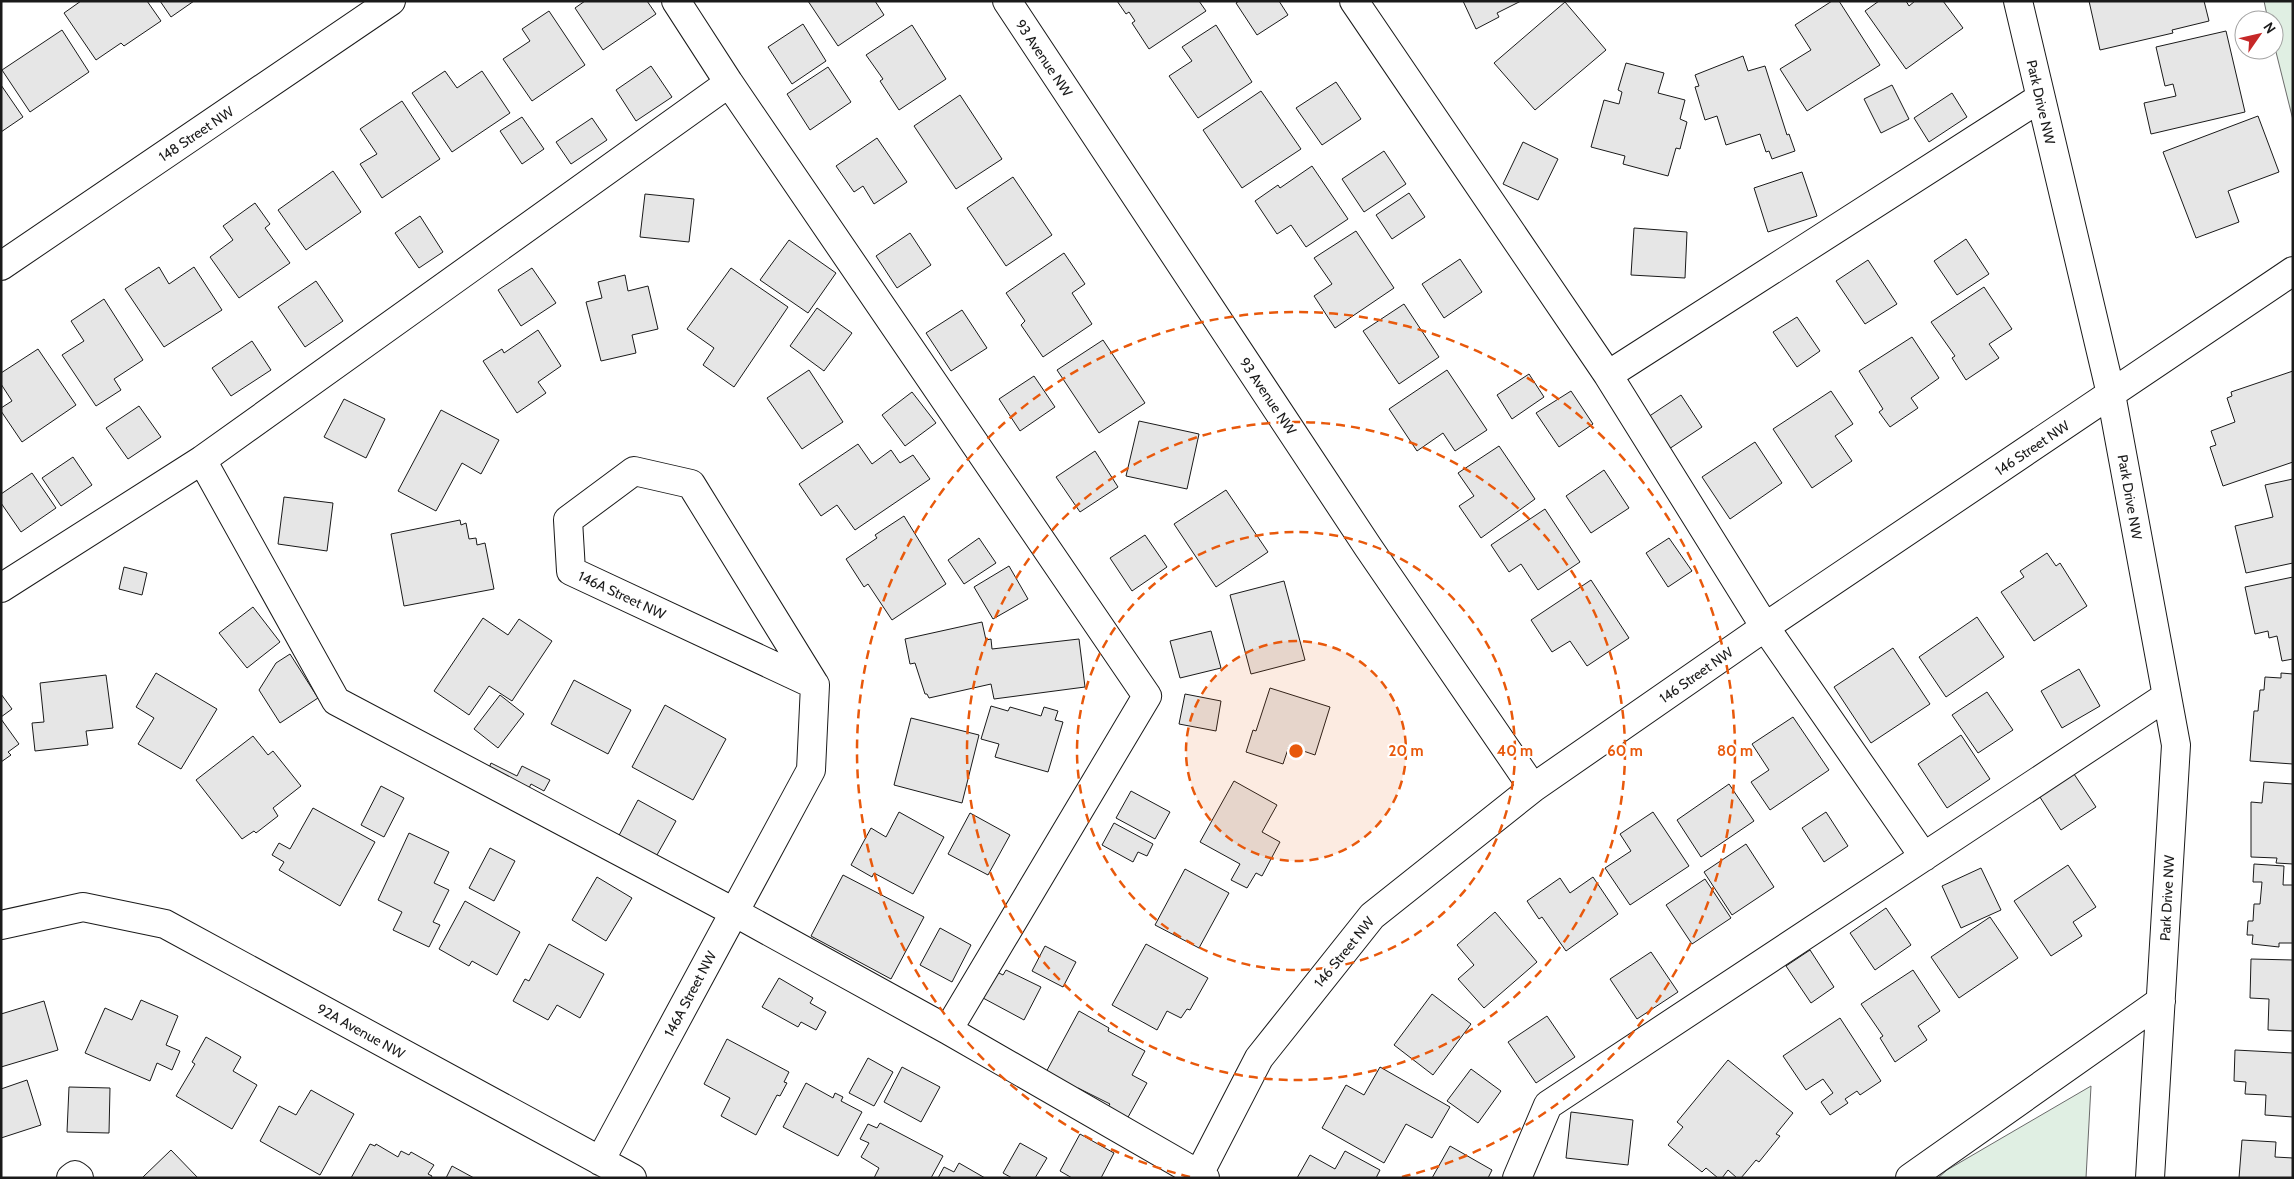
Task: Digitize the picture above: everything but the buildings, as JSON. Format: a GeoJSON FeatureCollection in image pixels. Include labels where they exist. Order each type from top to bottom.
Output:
{"type":"FeatureCollection","features":[{"type":"Feature","properties":{"kind":"street","name":"148 Street NW"},"geometry":{"type":"LineString","coordinates":[[1,266],[391,1]]}},
{"type":"Feature","properties":{"kind":"street"},"geometry":{"type":"LineString","coordinates":[[676,1],[729,83],[1147,696],[948,1030]]}},
{"type":"Feature","properties":{"kind":"street","name":"93 Avenue NW"},"geometry":{"type":"LineString","coordinates":[[1007,1],[1368,547],[1533,788]]}},
{"type":"Feature","properties":{"kind":"street"},"geometry":{"type":"LineString","coordinates":[[1354,1],[1608,375],[1765,627],[1924,857]]}},
{"type":"Feature","properties":{"kind":"street","name":"Park Drive NW"},"geometry":{"type":"LineString","coordinates":[[2018,1],[2111,394],[2176,745],[2150,1178]]}},
{"type":"Feature","properties":{"kind":"street"},"geometry":{"type":"LineString","coordinates":[[1,588],[202,460],[729,83]]}},
{"type":"Feature","properties":{"kind":"street"},"geometry":{"type":"LineString","coordinates":[[1608,375],[2040,98]]}},
{"type":"Feature","properties":{"kind":"street","name":"146 Street NW"},"geometry":{"type":"LineString","coordinates":[[1200,1177],[1259,1058],[1372,916],[1533,788],[1765,627],[2293,271]]}},
{"type":"Feature","properties":{"kind":"street"},"geometry":{"type":"LineString","coordinates":[[202,460],[336,701],[734,912],[948,1030],[1200,1177]]}},
{"type":"Feature","properties":{"kind":"street","name":"146A Street NW"},"geometry":{"type":"LineString","coordinates":[[600,1161],[811,770],[815,685],[691,484],[634,471],[568,520],[571,571],[815,685]]}},
{"type":"Feature","properties":{"kind":"street"},"geometry":{"type":"LineString","coordinates":[[1517,1178],[1548,1105],[2167,696]]}},
{"type":"Feature","properties":{"kind":"street","name":"92A Avenue NW"},"geometry":{"type":"LineString","coordinates":[[1,925],[83,907],[165,924],[632,1178]]}},
{"type":"Feature","properties":{"kind":"street"},"geometry":{"type":"LineString","coordinates":[[1910,1178],[2161,1002]]}},
{"type":"Feature","properties":{"kind":"street"},"geometry":{"type":"LineString","coordinates":[[71,1178],[75,1176],[79,1178]]}},
{"type":"Feature","properties":{"kind":"green space"},"geometry":{"type":"Polygon","coordinates":[[[2264,1],[2293,1],[2293,120],[2278,60],[2284,60],[2284,10],[2266,10],[2264,1]]]}},
{"type":"Feature","properties":{"kind":"green space"},"geometry":{"type":"Polygon","coordinates":[[[2091,1086],[2086,1178],[1938,1178],[1947,1170],[2091,1086]]]}}]}
